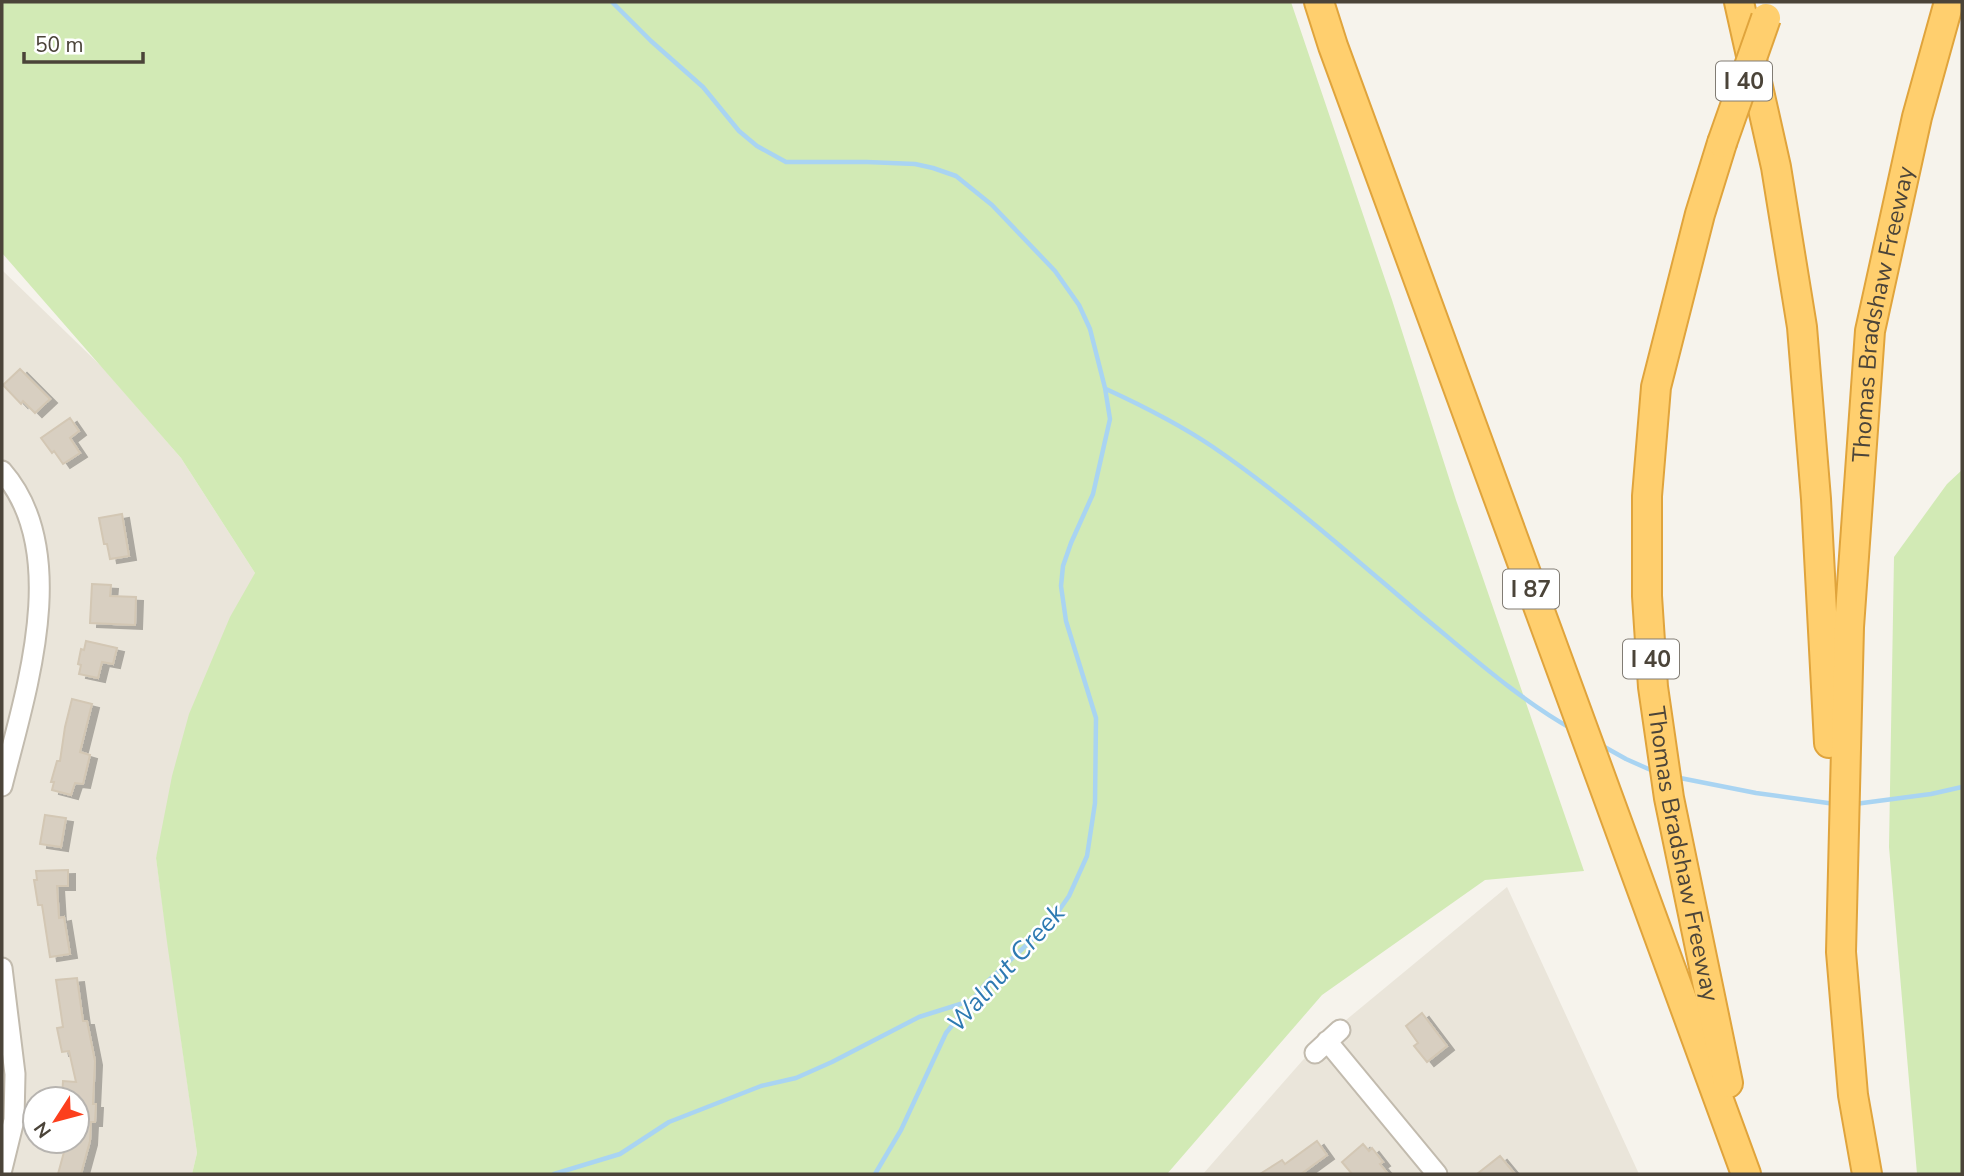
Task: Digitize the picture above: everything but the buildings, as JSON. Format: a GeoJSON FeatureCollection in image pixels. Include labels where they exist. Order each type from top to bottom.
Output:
{"type":"FeatureCollection","features":[{"type":"Feature","properties":{"kind":"highway","name":"I 87"},"geometry":{"type":"LineString","coordinates":[[1319,2],[1746,1174]]}},
{"type":"Feature","properties":{"kind":"highway"},"geometry":{"type":"LineString","coordinates":[[1739,2],[1776,167],[1802,327],[1816,513],[1841,952]]}},
{"type":"Feature","properties":{"kind":"highway","name":"Thomas Bradshaw Freeway"},"geometry":{"type":"LineString","coordinates":[[1867,1174],[1853,1095],[1841,952],[1849,627],[1870,331],[1917,117],[1949,2]]}},
{"type":"Feature","properties":{"kind":"highway","name":"Thomas Bradshaw Freeway"},"geometry":{"type":"LineString","coordinates":[[1746,1174],[1668,798],[1653,687],[1647,596],[1647,496],[1656,387],[1721,143],[1770,10]]}},
{"type":"Feature","properties":{"kind":"street"},"geometry":{"type":"LineString","coordinates":[[2,471],[24,508],[37,545],[40,586],[38,634],[2,786]]}},
{"type":"Feature","properties":{"kind":"street"},"geometry":{"type":"LineString","coordinates":[[2,968],[15,1074],[14,1119],[3,1165]]}},
{"type":"Feature","properties":{"kind":"street"},"geometry":{"type":"LineString","coordinates":[[1327,1041],[1437,1174]]}},
{"type":"Feature","properties":{"kind":"shaded area"},"geometry":{"type":"Polygon","coordinates":[[[2,270],[102,367],[181,458],[255,573],[156,858],[197,1153],[192,1174],[2,1174],[2,270]]]}},
{"type":"Feature","properties":{"kind":"shaded area"},"geometry":{"type":"Polygon","coordinates":[[[1507,887],[1639,1174],[1203,1174],[1317,1044],[1507,887]]]}},
{"type":"Feature","properties":{"kind":"green space"},"geometry":{"type":"Polygon","coordinates":[[[2,2],[1291,2],[1392,300],[1456,500],[1584,871],[1485,880],[1322,995],[1167,1174],[192,1174],[197,1153],[156,858],[172,776],[189,714],[230,617],[255,573],[181,458],[2,253],[2,2]]]}},
{"type":"Feature","properties":{"kind":"green space"},"geometry":{"type":"Polygon","coordinates":[[[1962,470],[1962,1174],[1917,1174],[1889,847],[1894,557],[1947,484],[1962,470]]]}},
{"type":"Feature","properties":{"kind":"waterway","name":"Walnut Creek"},"geometry":{"type":"LineString","coordinates":[[612,2],[703,87],[739,131],[757,146],[786,162],[915,164],[956,176],[992,205],[1055,271],[1079,305],[1090,329],[1105,388],[1110,419],[1093,494],[1071,543],[1063,566],[1061,586],[1066,621],[1096,718],[1095,803],[1087,856],[1069,896],[1051,922],[987,982],[946,1033],[901,1130],[875,1174]]}},
{"type":"Feature","properties":{"kind":"waterway"},"geometry":{"type":"LineString","coordinates":[[1106,389],[1174,423],[1240,466],[1319,528],[1494,675],[1532,704],[1572,729]]}},
{"type":"Feature","properties":{"kind":"waterway"},"geometry":{"type":"LineString","coordinates":[[1601,745],[1653,771]]}},
{"type":"Feature","properties":{"kind":"waterway"},"geometry":{"type":"LineString","coordinates":[[1675,777],[1756,793],[1835,804]]}},
{"type":"Feature","properties":{"kind":"waterway"},"geometry":{"type":"LineString","coordinates":[[1855,804],[1962,787]]}},
{"type":"Feature","properties":{"kind":"waterway"},"geometry":{"type":"LineString","coordinates":[[554,1174],[620,1154],[669,1122],[761,1086],[796,1078],[919,1017],[970,1001]]}}]}
